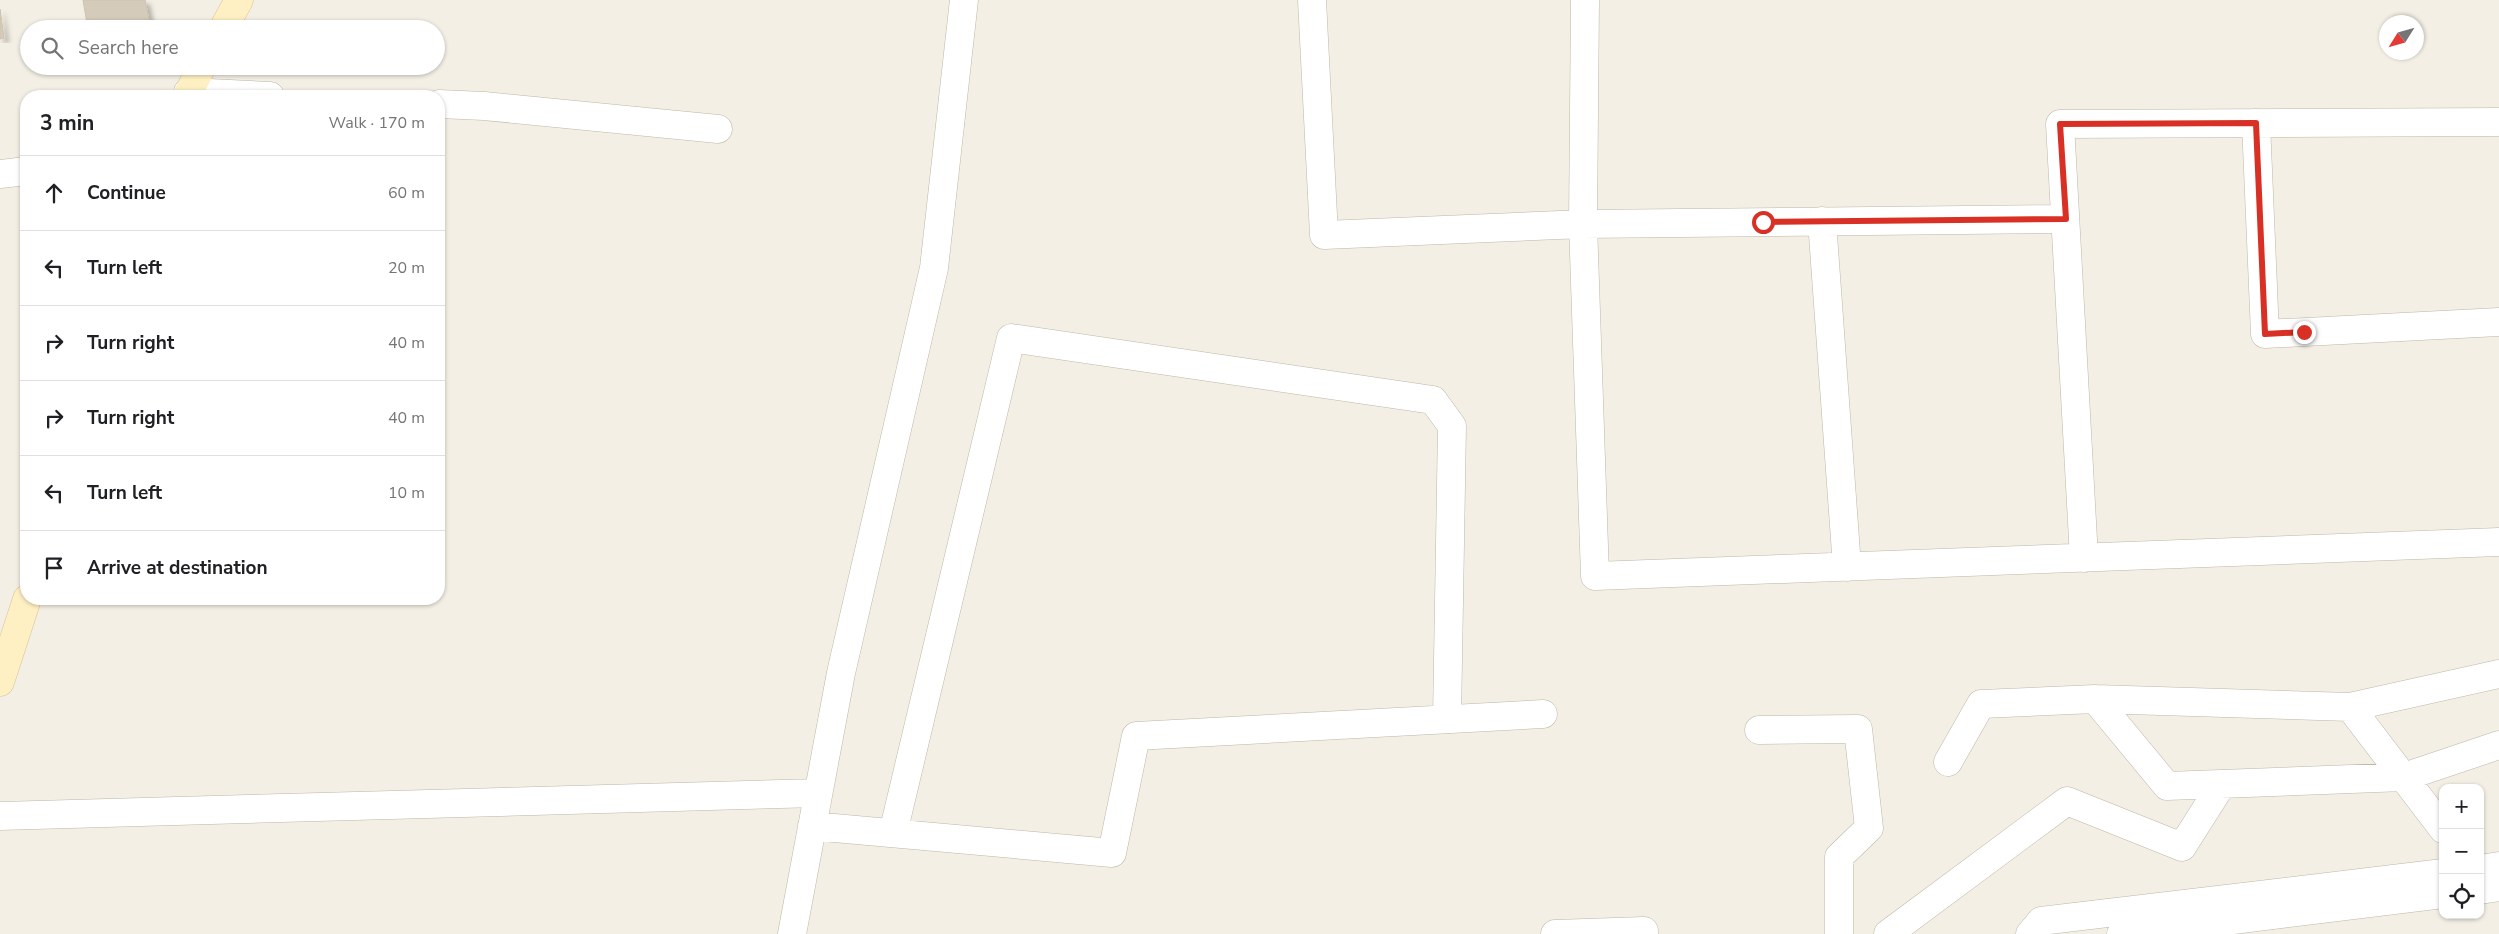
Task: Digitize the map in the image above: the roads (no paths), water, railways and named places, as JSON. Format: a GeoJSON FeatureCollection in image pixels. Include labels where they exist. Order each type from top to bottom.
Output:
{"type":"FeatureCollection","features":[{"type":"Feature","properties":{"kind":"street"},"geometry":{"type":"LineString","coordinates":[[228,20],[239,0]]}},
{"type":"Feature","properties":{"kind":"street"},"geometry":{"type":"LineString","coordinates":[[792,934],[841,672],[934,268],[964,0]]}},
{"type":"Feature","properties":{"kind":"street"},"geometry":{"type":"LineString","coordinates":[[1312,0],[1324,235],[1583,224],[2066,219]]}},
{"type":"Feature","properties":{"kind":"street"},"geometry":{"type":"LineString","coordinates":[[1585,0],[1583,224],[1594,576],[2499,542]]}},
{"type":"Feature","properties":{"kind":"street"},"geometry":{"type":"LineString","coordinates":[[189,90],[197,75]]}},
{"type":"Feature","properties":{"kind":"street"},"geometry":{"type":"LineString","coordinates":[[445,104],[484,106],[718,129]]}},
{"type":"Feature","properties":{"kind":"street"},"geometry":{"type":"LineString","coordinates":[[2084,558],[2060,124],[2499,122]]}},
{"type":"Feature","properties":{"kind":"street"},"geometry":{"type":"LineString","coordinates":[[2256,123],[2265,334],[2499,322]]}},
{"type":"Feature","properties":{"kind":"street"},"geometry":{"type":"LineString","coordinates":[[0,174],[20,172]]}},
{"type":"Feature","properties":{"kind":"street"},"geometry":{"type":"LineString","coordinates":[[1822,222],[1847,567]]}},
{"type":"Feature","properties":{"kind":"street"},"geometry":{"type":"LineString","coordinates":[[893,833],[1012,338],[1433,400],[1452,426],[1447,719]]}},
{"type":"Feature","properties":{"kind":"street"},"geometry":{"type":"LineString","coordinates":[[0,682],[25,605]]}},
{"type":"Feature","properties":{"kind":"street"},"geometry":{"type":"LineString","coordinates":[[1948,762],[1981,704],[2095,699],[2350,707],[2499,674]]}},
{"type":"Feature","properties":{"kind":"street"},"geometry":{"type":"LineString","coordinates":[[2095,699],[2167,786],[2404,777],[2499,745]]}},
{"type":"Feature","properties":{"kind":"street"},"geometry":{"type":"LineString","coordinates":[[2350,707],[2439,823]]}},
{"type":"Feature","properties":{"kind":"street"},"geometry":{"type":"LineString","coordinates":[[812,826],[1112,853],[1136,736],[1543,714]]}},
{"type":"Feature","properties":{"kind":"street"},"geometry":{"type":"LineString","coordinates":[[1758,730],[1858,729],[1869,828],[1839,857],[1839,934]]}},
{"type":"Feature","properties":{"kind":"street"},"geometry":{"type":"LineString","coordinates":[[1888,934],[2067,801],[2182,847],[2222,784]]}},
{"type":"Feature","properties":{"kind":"street"},"geometry":{"type":"LineString","coordinates":[[0,816],[818,793]]}},
{"type":"Feature","properties":{"kind":"street"},"geometry":{"type":"LineString","coordinates":[[2484,868],[2499,866]]}},
{"type":"Feature","properties":{"kind":"street"},"geometry":{"type":"LineString","coordinates":[[2030,934],[2041,921],[2439,873]]}},
{"type":"Feature","properties":{"kind":"street"},"geometry":{"type":"LineString","coordinates":[[2484,889],[2499,887]]}},
{"type":"Feature","properties":{"kind":"street"},"geometry":{"type":"LineString","coordinates":[[2121,934],[2311,922],[2439,895]]}},
{"type":"Feature","properties":{"kind":"street"},"geometry":{"type":"LineString","coordinates":[[1555,934],[1644,931],[1644,934]]}}]}
